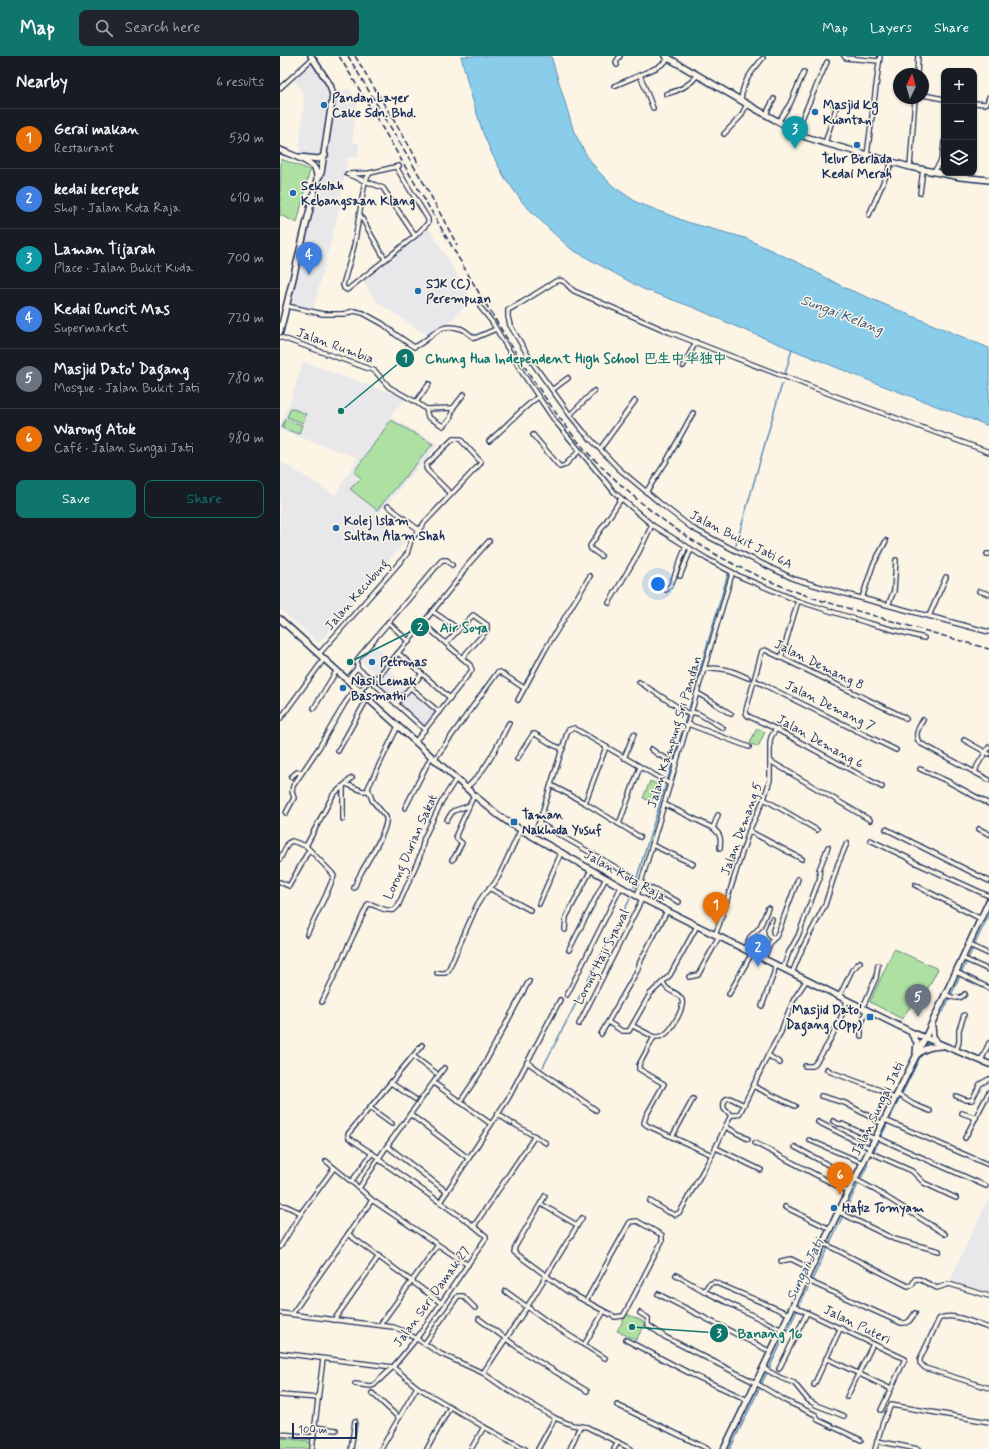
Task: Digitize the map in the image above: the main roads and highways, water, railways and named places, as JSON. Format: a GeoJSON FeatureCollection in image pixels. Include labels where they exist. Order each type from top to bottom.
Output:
{"type":"FeatureCollection","features":[{"type":"Feature","properties":{"kind":"main road"},"geometry":{"type":"LineString","coordinates":[[280,332],[317,180],[321,173],[333,95],[330,85],[312,57]]}},
{"type":"Feature","properties":{"kind":"main road"},"geometry":{"type":"LineString","coordinates":[[667,58],[796,132],[825,143],[892,162],[941,173]]}},
{"type":"Feature","properties":{"kind":"main road"},"geometry":{"type":"LineString","coordinates":[[280,150],[312,165],[316,170],[317,180]]}},
{"type":"Feature","properties":{"kind":"main road"},"geometry":{"type":"LineString","coordinates":[[295,156],[319,159],[324,155]]}},
{"type":"Feature","properties":{"kind":"main road"},"geometry":{"type":"LineString","coordinates":[[966,176],[989,180]]}},
{"type":"Feature","properties":{"kind":"main road","name":"Jalan Kota Raja"},"geometry":{"type":"LineString","coordinates":[[280,620],[337,670],[456,780],[498,815],[521,830],[642,899],[910,1032],[989,1064]]}},
{"type":"Feature","properties":{"kind":"main road","name":"Jalan Sungai Jati"},"geometry":{"type":"LineString","coordinates":[[724,1449],[748,1400],[759,1385],[766,1370],[771,1352],[789,1314],[796,1307],[809,1282],[811,1269],[826,1245],[830,1229],[841,1213],[849,1192],[858,1180],[863,1163],[878,1139],[899,1097],[932,1023],[949,996],[989,901]]}},
{"type":"Feature","properties":{"kind":"main road"},"geometry":{"type":"LineString","coordinates":[[932,1023],[933,1036],[941,1045]]}},
{"type":"Feature","properties":{"kind":"main road"},"geometry":{"type":"LineString","coordinates":[[910,1032],[918,1042],[915,1059]]}},
{"type":"Feature","properties":{"kind":"main road"},"geometry":{"type":"LineString","coordinates":[[915,1059],[922,1050],[941,1045]]}},
{"type":"Feature","properties":{"kind":"water","name":"Sungai Kelang"},"geometry":{"type":"Polygon","coordinates":[[[461,56],[551,56],[574,132],[587,156],[598,171],[613,186],[636,202],[687,222],[745,238],[803,265],[843,287],[989,348],[989,426],[860,377],[737,327],[695,308],[643,289],[571,249],[523,203],[505,178],[483,133],[461,56]]]}},
{"type":"Feature","properties":{"kind":"waterway"},"geometry":{"type":"LineString","coordinates":[[785,374],[792,349]]}},
{"type":"Feature","properties":{"kind":"waterway"},"geometry":{"type":"LineString","coordinates":[[736,545],[782,384]]}},
{"type":"Feature","properties":{"kind":"waterway"},"geometry":{"type":"LineString","coordinates":[[696,683],[728,574]]}},
{"type":"Feature","properties":{"kind":"waterway"},"geometry":{"type":"LineString","coordinates":[[688,712],[692,699]]}},
{"type":"Feature","properties":{"kind":"waterway"},"geometry":{"type":"LineString","coordinates":[[683,727],[687,715]]}},
{"type":"Feature","properties":{"kind":"waterway"},"geometry":{"type":"LineString","coordinates":[[634,887],[682,732]]}},
{"type":"Feature","properties":{"kind":"waterway"},"geometry":{"type":"LineString","coordinates":[[543,1067],[630,899]]}},
{"type":"Feature","properties":{"kind":"waterway","name":"Sungai Jati"},"geometry":{"type":"LineString","coordinates":[[943,1012],[989,914]]}},
{"type":"Feature","properties":{"kind":"waterway","name":"Sungai Jati"},"geometry":{"type":"LineString","coordinates":[[874,1151],[920,1057]]}},
{"type":"Feature","properties":{"kind":"waterway","name":"Sungai Jati"},"geometry":{"type":"LineString","coordinates":[[730,1449],[868,1164]]}},
{"type":"Feature","properties":{"kind":"railway"},"geometry":{"type":"LineString","coordinates":[[339,56],[482,298],[544,397],[587,452],[624,488],[670,525],[693,541],[742,568],[768,580],[823,601],[989,649]]}},
{"type":"Feature","properties":{"kind":"railway"},"geometry":{"type":"LineString","coordinates":[[348,56],[425,185],[457,245]]}},
{"type":"Feature","properties":{"kind":"railway"},"geometry":{"type":"LineString","coordinates":[[355,56],[411,149],[419,165]]}},
{"type":"Feature","properties":{"kind":"place","name":"Pandan Layer Cake Sdn. Bhd."},"geometry":{"type":"Point","coordinates":[324,105]}},
{"type":"Feature","properties":{"kind":"place","name":"Masjid Kg Kuantan"},"geometry":{"type":"Point","coordinates":[815,112]}},
{"type":"Feature","properties":{"kind":"place","name":"Telur Berlada Kedai Merah"},"geometry":{"type":"Point","coordinates":[857,145]}},
{"type":"Feature","properties":{"kind":"place","name":"Laman Tijarah"},"geometry":{"type":"Point","coordinates":[795,149]}},
{"type":"Feature","properties":{"kind":"place","name":"Sekolah Kebangsaan Klang"},"geometry":{"type":"Point","coordinates":[293,193]}},
{"type":"Feature","properties":{"kind":"place","name":"Kedai Runcit Mas"},"geometry":{"type":"Point","coordinates":[309,275]}},
{"type":"Feature","properties":{"kind":"place","name":"SJK (C) Perempuan"},"geometry":{"type":"Point","coordinates":[418,291]}},
{"type":"Feature","properties":{"kind":"place","name":"Chung Hua Independent High School 巴生中华独中"},"geometry":{"type":"Point","coordinates":[341,411]}},
{"type":"Feature","properties":{"kind":"place","name":"Kolej Islam Sultan Alam Shah"},"geometry":{"type":"Point","coordinates":[336,528]}},
{"type":"Feature","properties":{"kind":"place","name":"Air Soya"},"geometry":{"type":"Point","coordinates":[350,662]}},
{"type":"Feature","properties":{"kind":"place","name":"Petronas"},"geometry":{"type":"Point","coordinates":[372,662]}},
{"type":"Feature","properties":{"kind":"place","name":"Nasi Lemak Basmathi"},"geometry":{"type":"Point","coordinates":[343,688]}},
{"type":"Feature","properties":{"kind":"place","name":"Taman Nakhoda Yusuf"},"geometry":{"type":"Point","coordinates":[514,822]}},
{"type":"Feature","properties":{"kind":"place","name":"Gerai makan"},"geometry":{"type":"Point","coordinates":[716,925]}},
{"type":"Feature","properties":{"kind":"place","name":"kedai kerepek"},"geometry":{"type":"Point","coordinates":[758,967]}},
{"type":"Feature","properties":{"kind":"place","name":"Masjid Dato' Dagang (Opp)"},"geometry":{"type":"Point","coordinates":[870,1017]}},
{"type":"Feature","properties":{"kind":"place","name":"Masjid Dato' Dagang"},"geometry":{"type":"Point","coordinates":[918,1017]}},
{"type":"Feature","properties":{"kind":"place","name":"Warong Atok"},"geometry":{"type":"Point","coordinates":[840,1195]}},
{"type":"Feature","properties":{"kind":"place","name":"Hafiz Tomyam"},"geometry":{"type":"Point","coordinates":[834,1208]}},
{"type":"Feature","properties":{"kind":"place","name":"Banang 16"},"geometry":{"type":"Point","coordinates":[632,1327]}}]}
